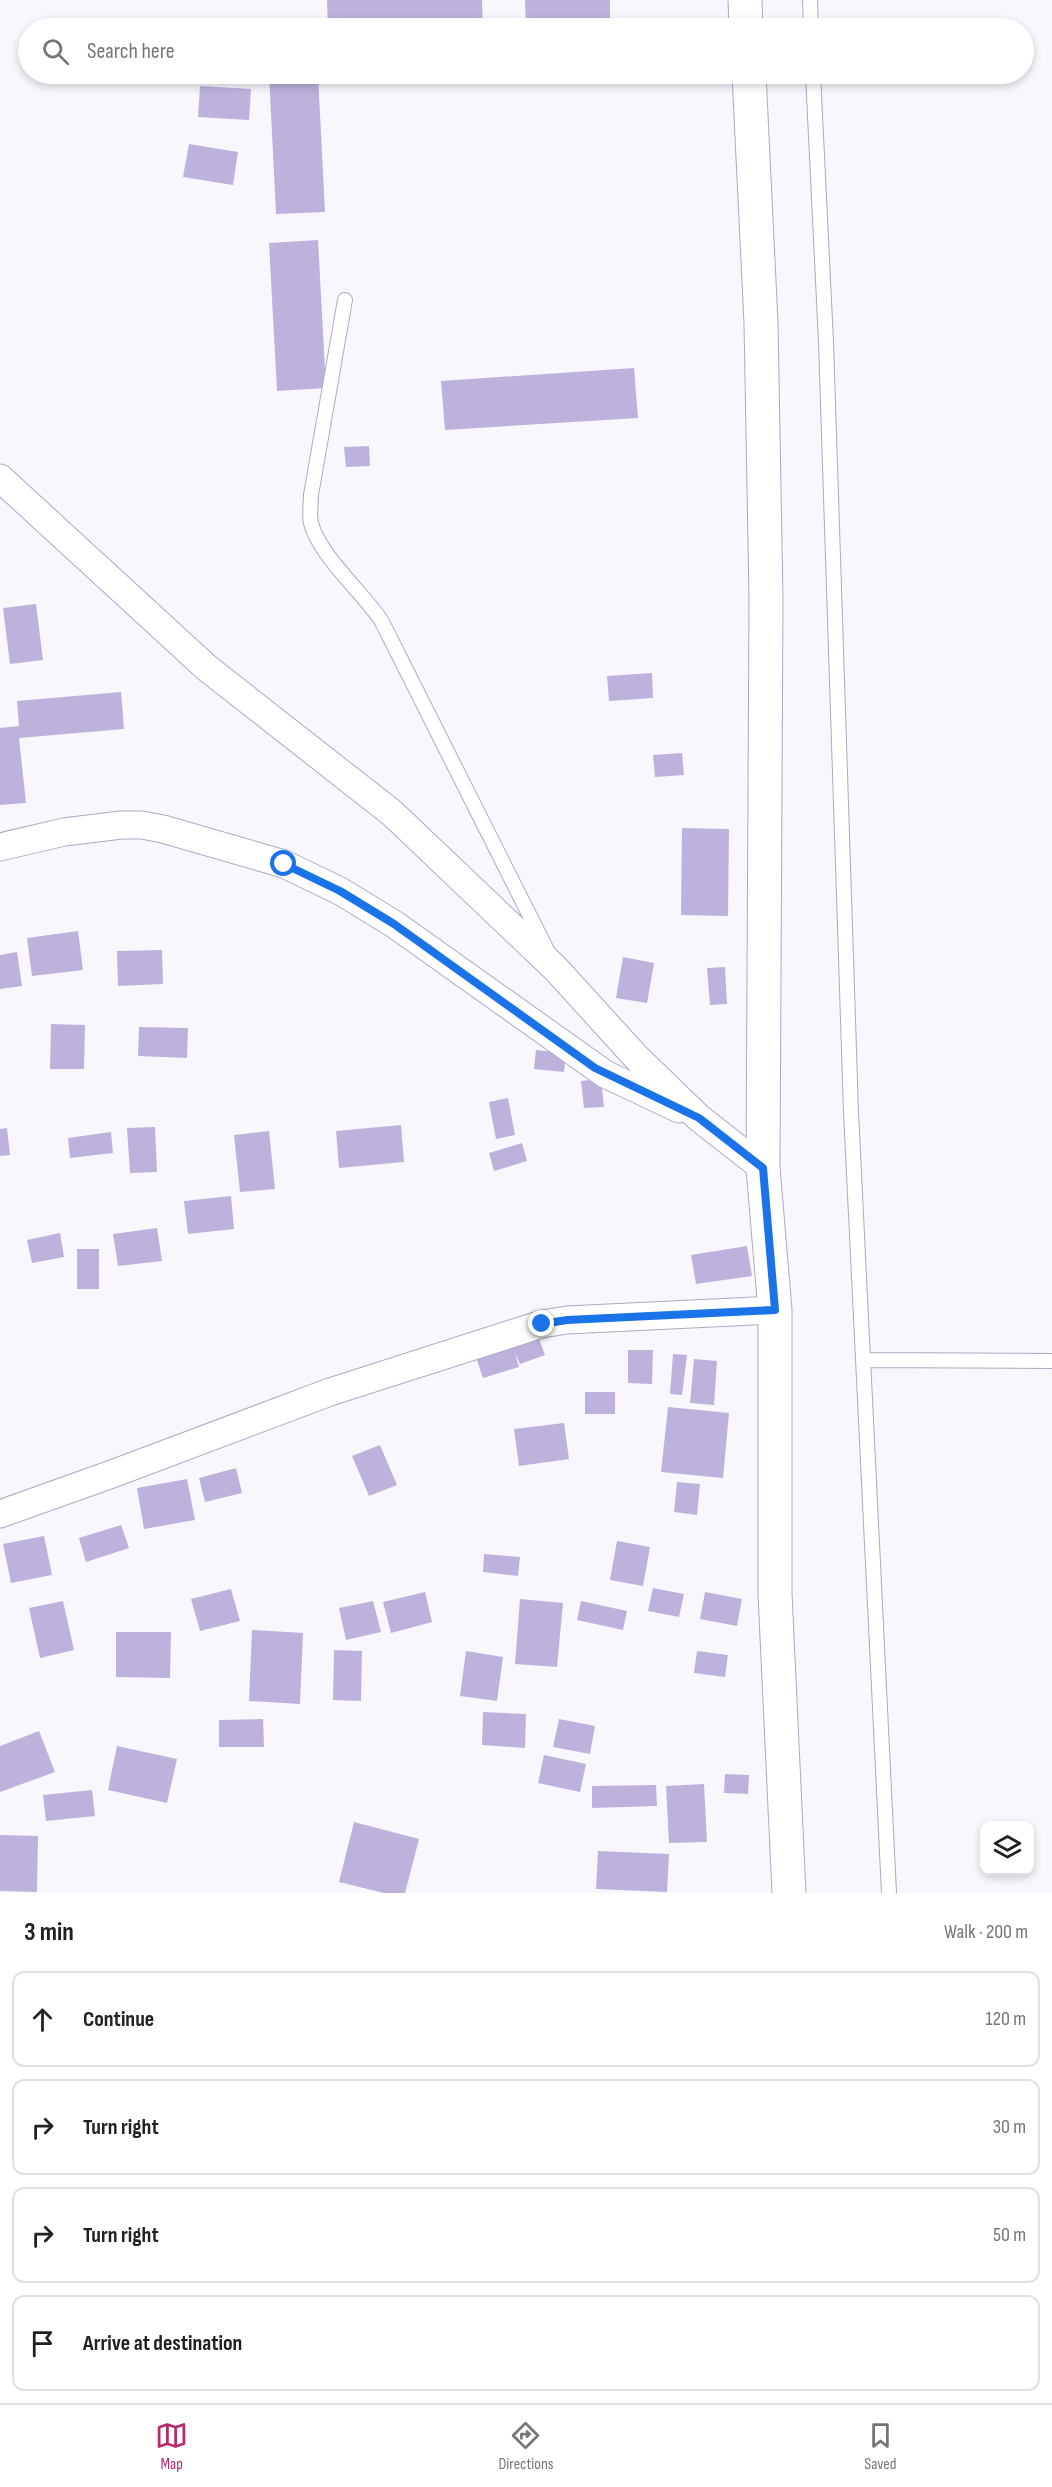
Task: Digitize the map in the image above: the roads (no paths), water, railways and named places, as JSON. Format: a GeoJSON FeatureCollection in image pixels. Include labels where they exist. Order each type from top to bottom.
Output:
{"type":"FeatureCollection","features":[{"type":"Feature","properties":{"kind":"street"},"geometry":{"type":"LineString","coordinates":[[745,0],[746,18]]}},
{"type":"Feature","properties":{"kind":"street"},"geometry":{"type":"LineString","coordinates":[[749,84],[761,323],[766,598],[763,1168],[775,1310],[775,1594],[789,1893]]}},
{"type":"Feature","properties":{"kind":"street"},"geometry":{"type":"LineString","coordinates":[[0,478],[207,668],[392,813],[556,969],[636,1057],[699,1118],[763,1168]]}},
{"type":"Feature","properties":{"kind":"street"},"geometry":{"type":"LineString","coordinates":[[0,847],[64,832],[121,825],[142,825],[164,829],[284,864],[340,891],[394,924],[605,1074],[699,1118]]}},
{"type":"Feature","properties":{"kind":"street"},"geometry":{"type":"LineString","coordinates":[[0,1514],[330,1392],[542,1324],[567,1320],[775,1310]]}},
{"type":"Feature","properties":{"kind":"lane"},"geometry":{"type":"LineString","coordinates":[[810,0],[811,18]]}},
{"type":"Feature","properties":{"kind":"lane"},"geometry":{"type":"LineString","coordinates":[[813,84],[826,342],[851,1112],[889,1893]]}},
{"type":"Feature","properties":{"kind":"lane"},"geometry":{"type":"LineString","coordinates":[[345,300],[311,495],[311,522],[322,548],[368,601],[381,620],[556,969]]}},
{"type":"Feature","properties":{"kind":"lane"},"geometry":{"type":"LineString","coordinates":[[864,1360],[1052,1361]]}}]}
